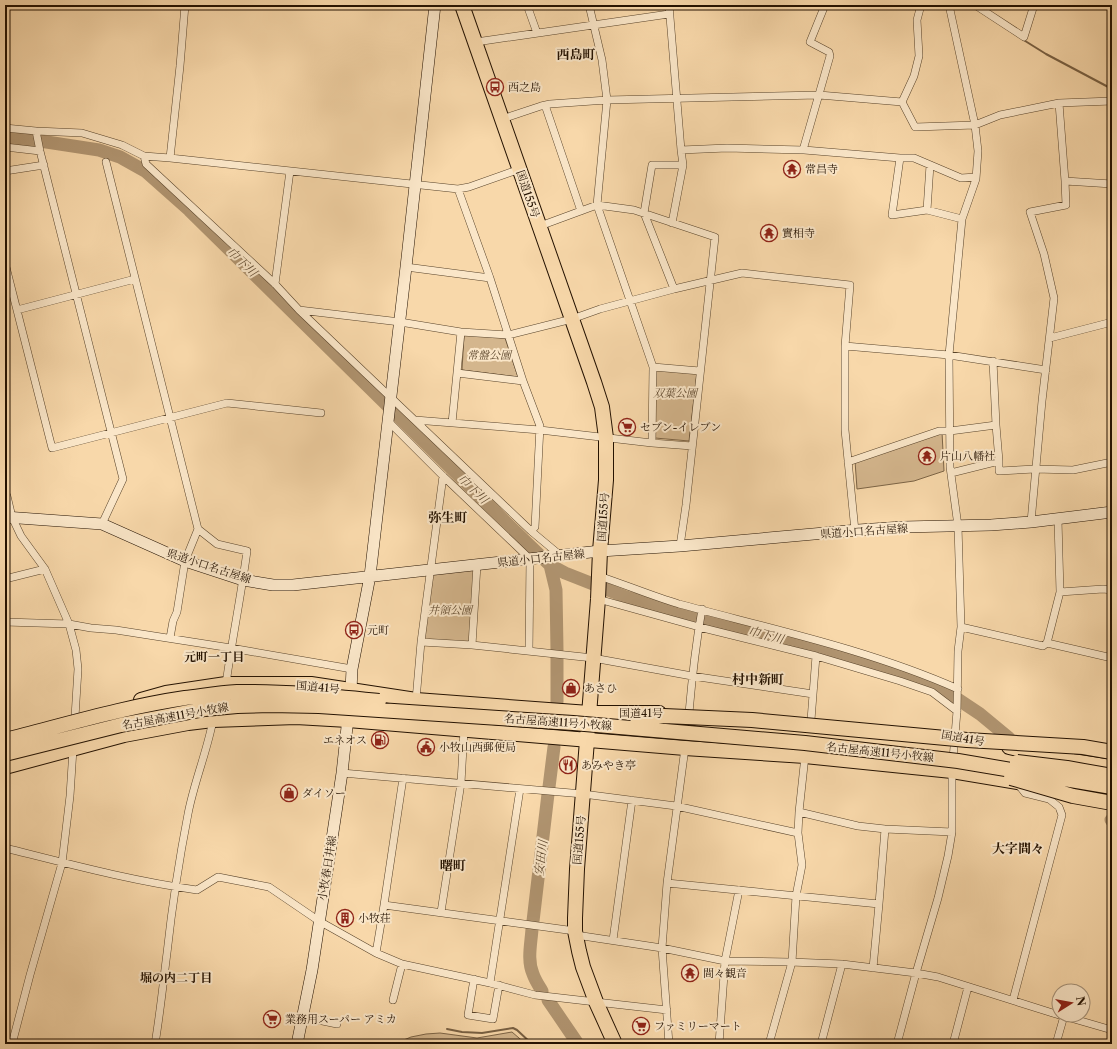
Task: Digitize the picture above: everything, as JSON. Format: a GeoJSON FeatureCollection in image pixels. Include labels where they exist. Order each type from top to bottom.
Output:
{"type":"FeatureCollection","features":[{"type":"Feature","properties":{"kind":"highway","name":"国道155号"},"geometry":{"type":"LineString","coordinates":[[454,5],[516,171],[568,320],[585,355],[600,401],[606,480],[596,552],[596,586],[579,794],[567,908],[573,932],[574,966],[615,1044]]}},
{"type":"Feature","properties":{"kind":"highway","name":"国道155号"},"geometry":{"type":"LineString","coordinates":[[462,5],[502,119],[516,171],[540,226],[568,320]]}},
{"type":"Feature","properties":{"kind":"highway","name":"国道41号"},"geometry":{"type":"LineString","coordinates":[[5,736],[166,693],[226,684],[310,684],[416,700],[585,712],[689,713],[811,720],[955,735],[1072,761],[1112,767]]}},
{"type":"Feature","properties":{"kind":"highway","name":"名古屋高速11号小牧線"},"geometry":{"type":"LineString","coordinates":[[5,740],[143,705],[236,692],[319,694],[387,702],[638,720]]}},
{"type":"Feature","properties":{"kind":"highway"},"geometry":{"type":"LineString","coordinates":[[5,749],[105,723],[224,699],[277,697],[387,702]]}},
{"type":"Feature","properties":{"kind":"highway","name":"名古屋高速11号小牧線"},"geometry":{"type":"LineString","coordinates":[[5,754],[121,725],[205,709],[270,705],[319,706],[573,723],[805,750],[958,760],[1112,787]]}},
{"type":"Feature","properties":{"kind":"highway"},"geometry":{"type":"LineString","coordinates":[[638,720],[664,716],[752,720],[967,740],[1083,747],[1112,752]]}},
{"type":"Feature","properties":{"kind":"highway"},"geometry":{"type":"LineString","coordinates":[[5,767],[124,735],[188,723],[213,720],[296,717],[685,748],[805,750],[1009,778],[1073,796],[1112,803]]}},
{"type":"Feature","properties":{"kind":"highway"},"geometry":{"type":"LineString","coordinates":[[638,720],[694,724],[860,742],[1067,768],[1112,776]]}},
{"type":"Feature","properties":{"kind":"highway"},"geometry":{"type":"LineString","coordinates":[[805,750],[952,771],[1112,797]]}},
{"type":"Feature","properties":{"kind":"highway","name":"国道155号"},"geometry":{"type":"LineString","coordinates":[[592,1002],[607,1044]]}},
{"type":"Feature","properties":{"kind":"main road","name":"小牧春日井線"},"geometry":{"type":"LineString","coordinates":[[296,1044],[312,970],[342,772],[352,669],[370,576],[435,5]]}},
{"type":"Feature","properties":{"kind":"main road","name":"県道小口名古屋線"},"geometry":{"type":"LineString","coordinates":[[8,517],[102,524],[185,561],[243,580],[273,585],[293,585],[596,552],[855,530],[1058,520],[1112,512]]}},
{"type":"Feature","properties":{"kind":"street"},"geometry":{"type":"LineString","coordinates":[[170,158],[185,5]]}},
{"type":"Feature","properties":{"kind":"street"},"geometry":{"type":"LineString","coordinates":[[527,5],[537,33]]}},
{"type":"Feature","properties":{"kind":"street"},"geometry":{"type":"LineString","coordinates":[[589,5],[602,60],[607,100],[597,205],[653,367],[652,443]]}},
{"type":"Feature","properties":{"kind":"street"},"geometry":{"type":"LineString","coordinates":[[669,5],[683,165],[672,223]]}},
{"type":"Feature","properties":{"kind":"street"},"geometry":{"type":"LineString","coordinates":[[803,150],[830,56],[829,52],[810,42],[825,5]]}},
{"type":"Feature","properties":{"kind":"street"},"geometry":{"type":"LineString","coordinates":[[902,102],[914,76],[919,56],[917,20],[920,5]]}},
{"type":"Feature","properties":{"kind":"street"},"geometry":{"type":"LineString","coordinates":[[897,1044],[938,898],[952,832],[952,771],[958,711],[958,651],[961,627],[958,526],[951,473],[949,355],[962,219],[976,177],[978,151],[976,125],[949,5]]}},
{"type":"Feature","properties":{"kind":"street"},"geometry":{"type":"LineString","coordinates":[[975,5],[1024,37],[1034,5]]}},
{"type":"Feature","properties":{"kind":"street"},"geometry":{"type":"LineString","coordinates":[[476,42],[669,14]]}},
{"type":"Feature","properties":{"kind":"street"},"geometry":{"type":"LineString","coordinates":[[502,119],[545,105],[607,100],[819,95],[902,102]]}},
{"type":"Feature","properties":{"kind":"street"},"geometry":{"type":"LineString","coordinates":[[902,102],[915,127],[976,125],[1000,115],[1059,102],[1112,101]]}},
{"type":"Feature","properties":{"kind":"street"},"geometry":{"type":"LineString","coordinates":[[1031,522],[1042,401],[1054,298],[1046,261],[1030,212],[1066,205],[1059,102]]}},
{"type":"Feature","properties":{"kind":"street"},"geometry":{"type":"LineString","coordinates":[[545,105],[581,210]]}},
{"type":"Feature","properties":{"kind":"street"},"geometry":{"type":"LineString","coordinates":[[5,128],[36,132],[82,133],[122,145],[144,156],[458,189],[469,187],[516,171]]}},
{"type":"Feature","properties":{"kind":"street"},"geometry":{"type":"LineString","coordinates":[[36,132],[39,149],[123,479],[102,524]]}},
{"type":"Feature","properties":{"kind":"street"},"geometry":{"type":"LineString","coordinates":[[5,147],[39,149]]}},
{"type":"Feature","properties":{"kind":"street"},"geometry":{"type":"LineString","coordinates":[[681,150],[727,148],[803,150],[914,158],[961,178],[976,177]]}},
{"type":"Feature","properties":{"kind":"street"},"geometry":{"type":"LineString","coordinates":[[144,156],[146,164],[275,284],[299,310],[531,531],[561,556]]}},
{"type":"Feature","properties":{"kind":"street"},"geometry":{"type":"LineString","coordinates":[[900,158],[892,215],[927,210],[962,219]]}},
{"type":"Feature","properties":{"kind":"street"},"geometry":{"type":"LineString","coordinates":[[106,162],[198,529],[185,561],[177,612],[172,620],[170,638]]}},
{"type":"Feature","properties":{"kind":"street"},"geometry":{"type":"LineString","coordinates":[[5,171],[44,165]]}},
{"type":"Feature","properties":{"kind":"street"},"geometry":{"type":"LineString","coordinates":[[674,289],[644,213],[652,165],[683,165]]}},
{"type":"Feature","properties":{"kind":"street"},"geometry":{"type":"LineString","coordinates":[[927,210],[930,165]]}},
{"type":"Feature","properties":{"kind":"street"},"geometry":{"type":"LineString","coordinates":[[275,284],[290,171]]}},
{"type":"Feature","properties":{"kind":"street"},"geometry":{"type":"LineString","coordinates":[[1065,181],[1112,184]]}},
{"type":"Feature","properties":{"kind":"street"},"geometry":{"type":"LineString","coordinates":[[458,189],[490,278],[523,381],[540,426],[535,526],[531,531]]}},
{"type":"Feature","properties":{"kind":"street"},"geometry":{"type":"LineString","coordinates":[[540,226],[597,205],[634,210],[715,237],[686,505],[680,546]]}},
{"type":"Feature","properties":{"kind":"street"},"geometry":{"type":"LineString","coordinates":[[5,263],[52,448],[227,403],[321,413]]}},
{"type":"Feature","properties":{"kind":"street"},"geometry":{"type":"LineString","coordinates":[[406,267],[490,278]]}},
{"type":"Feature","properties":{"kind":"street"},"geometry":{"type":"LineString","coordinates":[[299,310],[400,322],[461,332],[508,335],[568,320],[674,289],[742,273],[850,285],[845,346],[845,430],[855,530]]}},
{"type":"Feature","properties":{"kind":"street"},"geometry":{"type":"LineString","coordinates":[[17,310],[135,279]]}},
{"type":"Feature","properties":{"kind":"street"},"geometry":{"type":"LineString","coordinates":[[1050,338],[1112,322]]}},
{"type":"Feature","properties":{"kind":"street"},"geometry":{"type":"LineString","coordinates":[[452,423],[461,332]]}},
{"type":"Feature","properties":{"kind":"street"},"geometry":{"type":"LineString","coordinates":[[845,346],[949,355],[1046,370]]}},
{"type":"Feature","properties":{"kind":"street"},"geometry":{"type":"LineString","coordinates":[[992,361],[999,471],[1036,469],[1073,470],[1112,462]]}},
{"type":"Feature","properties":{"kind":"street"},"geometry":{"type":"LineString","coordinates":[[653,367],[700,371]]}},
{"type":"Feature","properties":{"kind":"street"},"geometry":{"type":"LineString","coordinates":[[457,373],[523,381]]}},
{"type":"Feature","properties":{"kind":"street"},"geometry":{"type":"LineString","coordinates":[[388,420],[443,476],[530,558],[529,651]]}},
{"type":"Feature","properties":{"kind":"street"},"geometry":{"type":"LineString","coordinates":[[415,420],[540,430],[652,443],[692,446]]}},
{"type":"Feature","properties":{"kind":"street"},"geometry":{"type":"LineString","coordinates":[[848,462],[939,431],[996,425]]}},
{"type":"Feature","properties":{"kind":"street"},"geometry":{"type":"LineString","coordinates":[[951,473],[999,461]]}},
{"type":"Feature","properties":{"kind":"street"},"geometry":{"type":"LineString","coordinates":[[416,700],[421,642],[443,476]]}},
{"type":"Feature","properties":{"kind":"street"},"geometry":{"type":"LineString","coordinates":[[5,492],[7,496],[8,517],[45,569],[69,624],[76,650],[78,669],[75,717]]}},
{"type":"Feature","properties":{"kind":"street"},"geometry":{"type":"LineString","coordinates":[[1047,643],[1060,592],[1058,520]]}},
{"type":"Feature","properties":{"kind":"street"},"geometry":{"type":"LineString","coordinates":[[198,529],[217,544],[247,551],[226,684]]}},
{"type":"Feature","properties":{"kind":"street"},"geometry":{"type":"LineString","coordinates":[[472,645],[477,565]]}},
{"type":"Feature","properties":{"kind":"street"},"geometry":{"type":"LineString","coordinates":[[5,579],[45,569]]}},
{"type":"Feature","properties":{"kind":"street"},"geometry":{"type":"LineString","coordinates":[[596,586],[678,603],[820,641],[886,662],[958,689]]}},
{"type":"Feature","properties":{"kind":"street"},"geometry":{"type":"LineString","coordinates":[[596,586],[699,625],[816,656],[932,692],[958,711]]}},
{"type":"Feature","properties":{"kind":"street"},"geometry":{"type":"LineString","coordinates":[[1060,592],[1103,589],[1112,590]]}},
{"type":"Feature","properties":{"kind":"street"},"geometry":{"type":"LineString","coordinates":[[689,713],[692,676],[702,609]]}},
{"type":"Feature","properties":{"kind":"street"},"geometry":{"type":"LineString","coordinates":[[5,622],[69,624],[170,638],[352,669]]}},
{"type":"Feature","properties":{"kind":"street"},"geometry":{"type":"LineString","coordinates":[[961,627],[1043,646],[1047,643],[1112,658]]}},
{"type":"Feature","properties":{"kind":"street"},"geometry":{"type":"LineString","coordinates":[[421,642],[472,645],[589,658],[692,676],[813,694]]}},
{"type":"Feature","properties":{"kind":"street"},"geometry":{"type":"LineString","coordinates":[[811,720],[816,656]]}},
{"type":"Feature","properties":{"kind":"street"},"geometry":{"type":"LineString","coordinates":[[155,1044],[176,887],[188,814],[213,720]]}},
{"type":"Feature","properties":{"kind":"street"},"geometry":{"type":"LineString","coordinates":[[441,912],[461,783],[464,730]]}},
{"type":"Feature","properties":{"kind":"street"},"geometry":{"type":"LineString","coordinates":[[669,1044],[662,948],[667,883],[676,806],[685,748]]}},
{"type":"Feature","properties":{"kind":"street"},"geometry":{"type":"LineString","coordinates":[[12,1044],[62,863],[70,796],[73,749]]}},
{"type":"Feature","properties":{"kind":"street"},"geometry":{"type":"LineString","coordinates":[[769,1044],[792,962],[796,896],[802,865],[798,833],[805,750]]}},
{"type":"Feature","properties":{"kind":"street"},"geometry":{"type":"LineString","coordinates":[[342,772],[632,800],[676,806],[798,833]]}},
{"type":"Feature","properties":{"kind":"street"},"geometry":{"type":"LineString","coordinates":[[376,953],[403,778]]}},
{"type":"Feature","properties":{"kind":"street"},"geometry":{"type":"LineString","coordinates":[[1013,1000],[1062,815],[1059,807],[1049,799],[1025,793],[1016,782]]}},
{"type":"Feature","properties":{"kind":"street"},"geometry":{"type":"LineString","coordinates":[[490,983],[520,789]]}},
{"type":"Feature","properties":{"kind":"street"},"geometry":{"type":"LineString","coordinates":[[613,940],[632,800]]}},
{"type":"Feature","properties":{"kind":"street"},"geometry":{"type":"LineString","coordinates":[[799,812],[858,826],[886,829],[952,832]]}},
{"type":"Feature","properties":{"kind":"street"},"geometry":{"type":"LineString","coordinates":[[873,968],[886,829]]}},
{"type":"Feature","properties":{"kind":"street"},"geometry":{"type":"LineString","coordinates":[[5,848],[108,874],[176,887],[197,890],[218,877],[269,887],[319,922],[376,953],[402,964],[499,985],[535,995],[667,1010]]}},
{"type":"Feature","properties":{"kind":"street"},"geometry":{"type":"LineString","coordinates":[[667,883],[879,904]]}},
{"type":"Feature","properties":{"kind":"street"},"geometry":{"type":"LineString","coordinates":[[719,1044],[725,961],[739,890]]}},
{"type":"Feature","properties":{"kind":"street"},"geometry":{"type":"LineString","coordinates":[[384,905],[573,932],[725,961],[842,964],[916,973],[938,977],[1051,1012]]}},
{"type":"Feature","properties":{"kind":"street"},"geometry":{"type":"LineString","coordinates":[[393,1000],[402,964]]}},
{"type":"Feature","properties":{"kind":"street"},"geometry":{"type":"LineString","coordinates":[[821,1044],[842,964]]}},
{"type":"Feature","properties":{"kind":"street"},"geometry":{"type":"LineString","coordinates":[[474,980],[468,1015],[493,1019],[499,985]]}},
{"type":"Feature","properties":{"kind":"street"},"geometry":{"type":"LineString","coordinates":[[953,1044],[968,987]]}},
{"type":"Feature","properties":{"kind":"street"},"geometry":{"type":"LineString","coordinates":[[303,1017],[337,1024]]}},
{"type":"Feature","properties":{"kind":"street"},"geometry":{"type":"LineString","coordinates":[[1056,1044],[1060,1023]]}},
{"type":"Feature","properties":{"kind":"street"},"geometry":{"type":"LineString","coordinates":[[1088,1023],[1112,1030]]}},
{"type":"Feature","properties":{"kind":"green space","name":"常盤公園"},"geometry":{"type":"Polygon","coordinates":[[[464,335],[505,338],[518,377],[462,370],[464,335]]]}},
{"type":"Feature","properties":{"kind":"green space","name":"双葉公園"},"geometry":{"type":"Polygon","coordinates":[[[656,370],[697,373],[689,441],[655,438],[656,370]]]}},
{"type":"Feature","properties":{"kind":"green space"},"geometry":{"type":"Polygon","coordinates":[[[942,432],[944,471],[914,481],[857,489],[855,461],[942,432]]]}},
{"type":"Feature","properties":{"kind":"green space","name":"井領公園"},"geometry":{"type":"Polygon","coordinates":[[[477,565],[472,645],[421,642],[430,575],[477,565]]]}},
{"type":"Feature","properties":{"kind":"green space"},"geometry":{"type":"Polygon","coordinates":[[[512,1032],[526,1044],[394,1044],[411,1037],[426,1034],[440,1033],[477,1038],[512,1032]]]}},
{"type":"Feature","properties":{"kind":"waterway"},"geometry":{"type":"LineString","coordinates":[[1022,39],[1046,54],[1112,89]]}},
{"type":"Feature","properties":{"kind":"waterway","name":"巾下川"},"geometry":{"type":"LineString","coordinates":[[5,138],[40,141],[99,150],[120,157],[145,171],[189,210],[550,565],[565,573],[626,597],[806,646],[913,679],[959,700],[980,714],[1009,738]]}},
{"type":"Feature","properties":{"kind":"waterway","name":"安田川"},"geometry":{"type":"LineString","coordinates":[[550,565],[556,590],[557,650]]}},
{"type":"Feature","properties":{"kind":"waterway","name":"安田川"},"geometry":{"type":"LineString","coordinates":[[557,657],[557,702]]}},
{"type":"Feature","properties":{"kind":"waterway","name":"安田川"},"geometry":{"type":"LineString","coordinates":[[549,787],[554,747]]}},
{"type":"Feature","properties":{"kind":"waterway","name":"安田川"},"geometry":{"type":"LineString","coordinates":[[533,921],[548,794]]}},
{"type":"Feature","properties":{"kind":"waterway","name":"安田川"},"geometry":{"type":"LineString","coordinates":[[532,929],[530,963],[531,969],[542,991]]}},
{"type":"Feature","properties":{"kind":"waterway","name":"安田川"},"geometry":{"type":"LineString","coordinates":[[548,1000],[578,1044]]}},
{"type":"Feature","properties":{"kind":"waterway"},"geometry":{"type":"LineString","coordinates":[[447,1029],[462,1032],[482,1033],[513,1028],[532,1044]]}},
{"type":"Feature","properties":{"kind":"place","name":"西之島"},"geometry":{"type":"Point","coordinates":[495,87]}},
{"type":"Feature","properties":{"kind":"place","name":"常昌寺"},"geometry":{"type":"Point","coordinates":[792,169]}},
{"type":"Feature","properties":{"kind":"place","name":"實相寺"},"geometry":{"type":"Point","coordinates":[769,233]}},
{"type":"Feature","properties":{"kind":"place","name":"セブン-イレブン"},"geometry":{"type":"Point","coordinates":[627,427]}},
{"type":"Feature","properties":{"kind":"place","name":"片山八幡社"},"geometry":{"type":"Point","coordinates":[927,456]}},
{"type":"Feature","properties":{"kind":"place","name":"元町"},"geometry":{"type":"Point","coordinates":[354,630]}},
{"type":"Feature","properties":{"kind":"place","name":"あさひ"},"geometry":{"type":"Point","coordinates":[571,688]}},
{"type":"Feature","properties":{"kind":"place","name":"エネオス"},"geometry":{"type":"Point","coordinates":[380,740]}},
{"type":"Feature","properties":{"kind":"place","name":"小牧山西郵便局"},"geometry":{"type":"Point","coordinates":[426,747]}},
{"type":"Feature","properties":{"kind":"place","name":"あみやき亭"},"geometry":{"type":"Point","coordinates":[568,765]}},
{"type":"Feature","properties":{"kind":"place","name":"ダイソー"},"geometry":{"type":"Point","coordinates":[289,793]}},
{"type":"Feature","properties":{"kind":"place","name":"小牧荘"},"geometry":{"type":"Point","coordinates":[345,918]}},
{"type":"Feature","properties":{"kind":"place","name":"間々観音"},"geometry":{"type":"Point","coordinates":[690,973]}},
{"type":"Feature","properties":{"kind":"place","name":"業務用スーパー アミカ"},"geometry":{"type":"Point","coordinates":[272,1019]}},
{"type":"Feature","properties":{"kind":"place","name":"ファミリーマート"},"geometry":{"type":"Point","coordinates":[641,1026]}},
{"type":"Feature","properties":{"kind":"district","name":"西島町"},"geometry":{"type":"Point","coordinates":[576,54]}},
{"type":"Feature","properties":{"kind":"district","name":"弥生町"},"geometry":{"type":"Point","coordinates":[448,517]}},
{"type":"Feature","properties":{"kind":"district","name":"元町一丁目"},"geometry":{"type":"Point","coordinates":[214,657]}},
{"type":"Feature","properties":{"kind":"district","name":"村中新町"},"geometry":{"type":"Point","coordinates":[758,679]}},
{"type":"Feature","properties":{"kind":"district","name":"大字間々"},"geometry":{"type":"Point","coordinates":[1018,848]}},
{"type":"Feature","properties":{"kind":"district","name":"曙町"},"geometry":{"type":"Point","coordinates":[453,865]}},
{"type":"Feature","properties":{"kind":"district","name":"堀の内二丁目"},"geometry":{"type":"Point","coordinates":[176,978]}}]}
